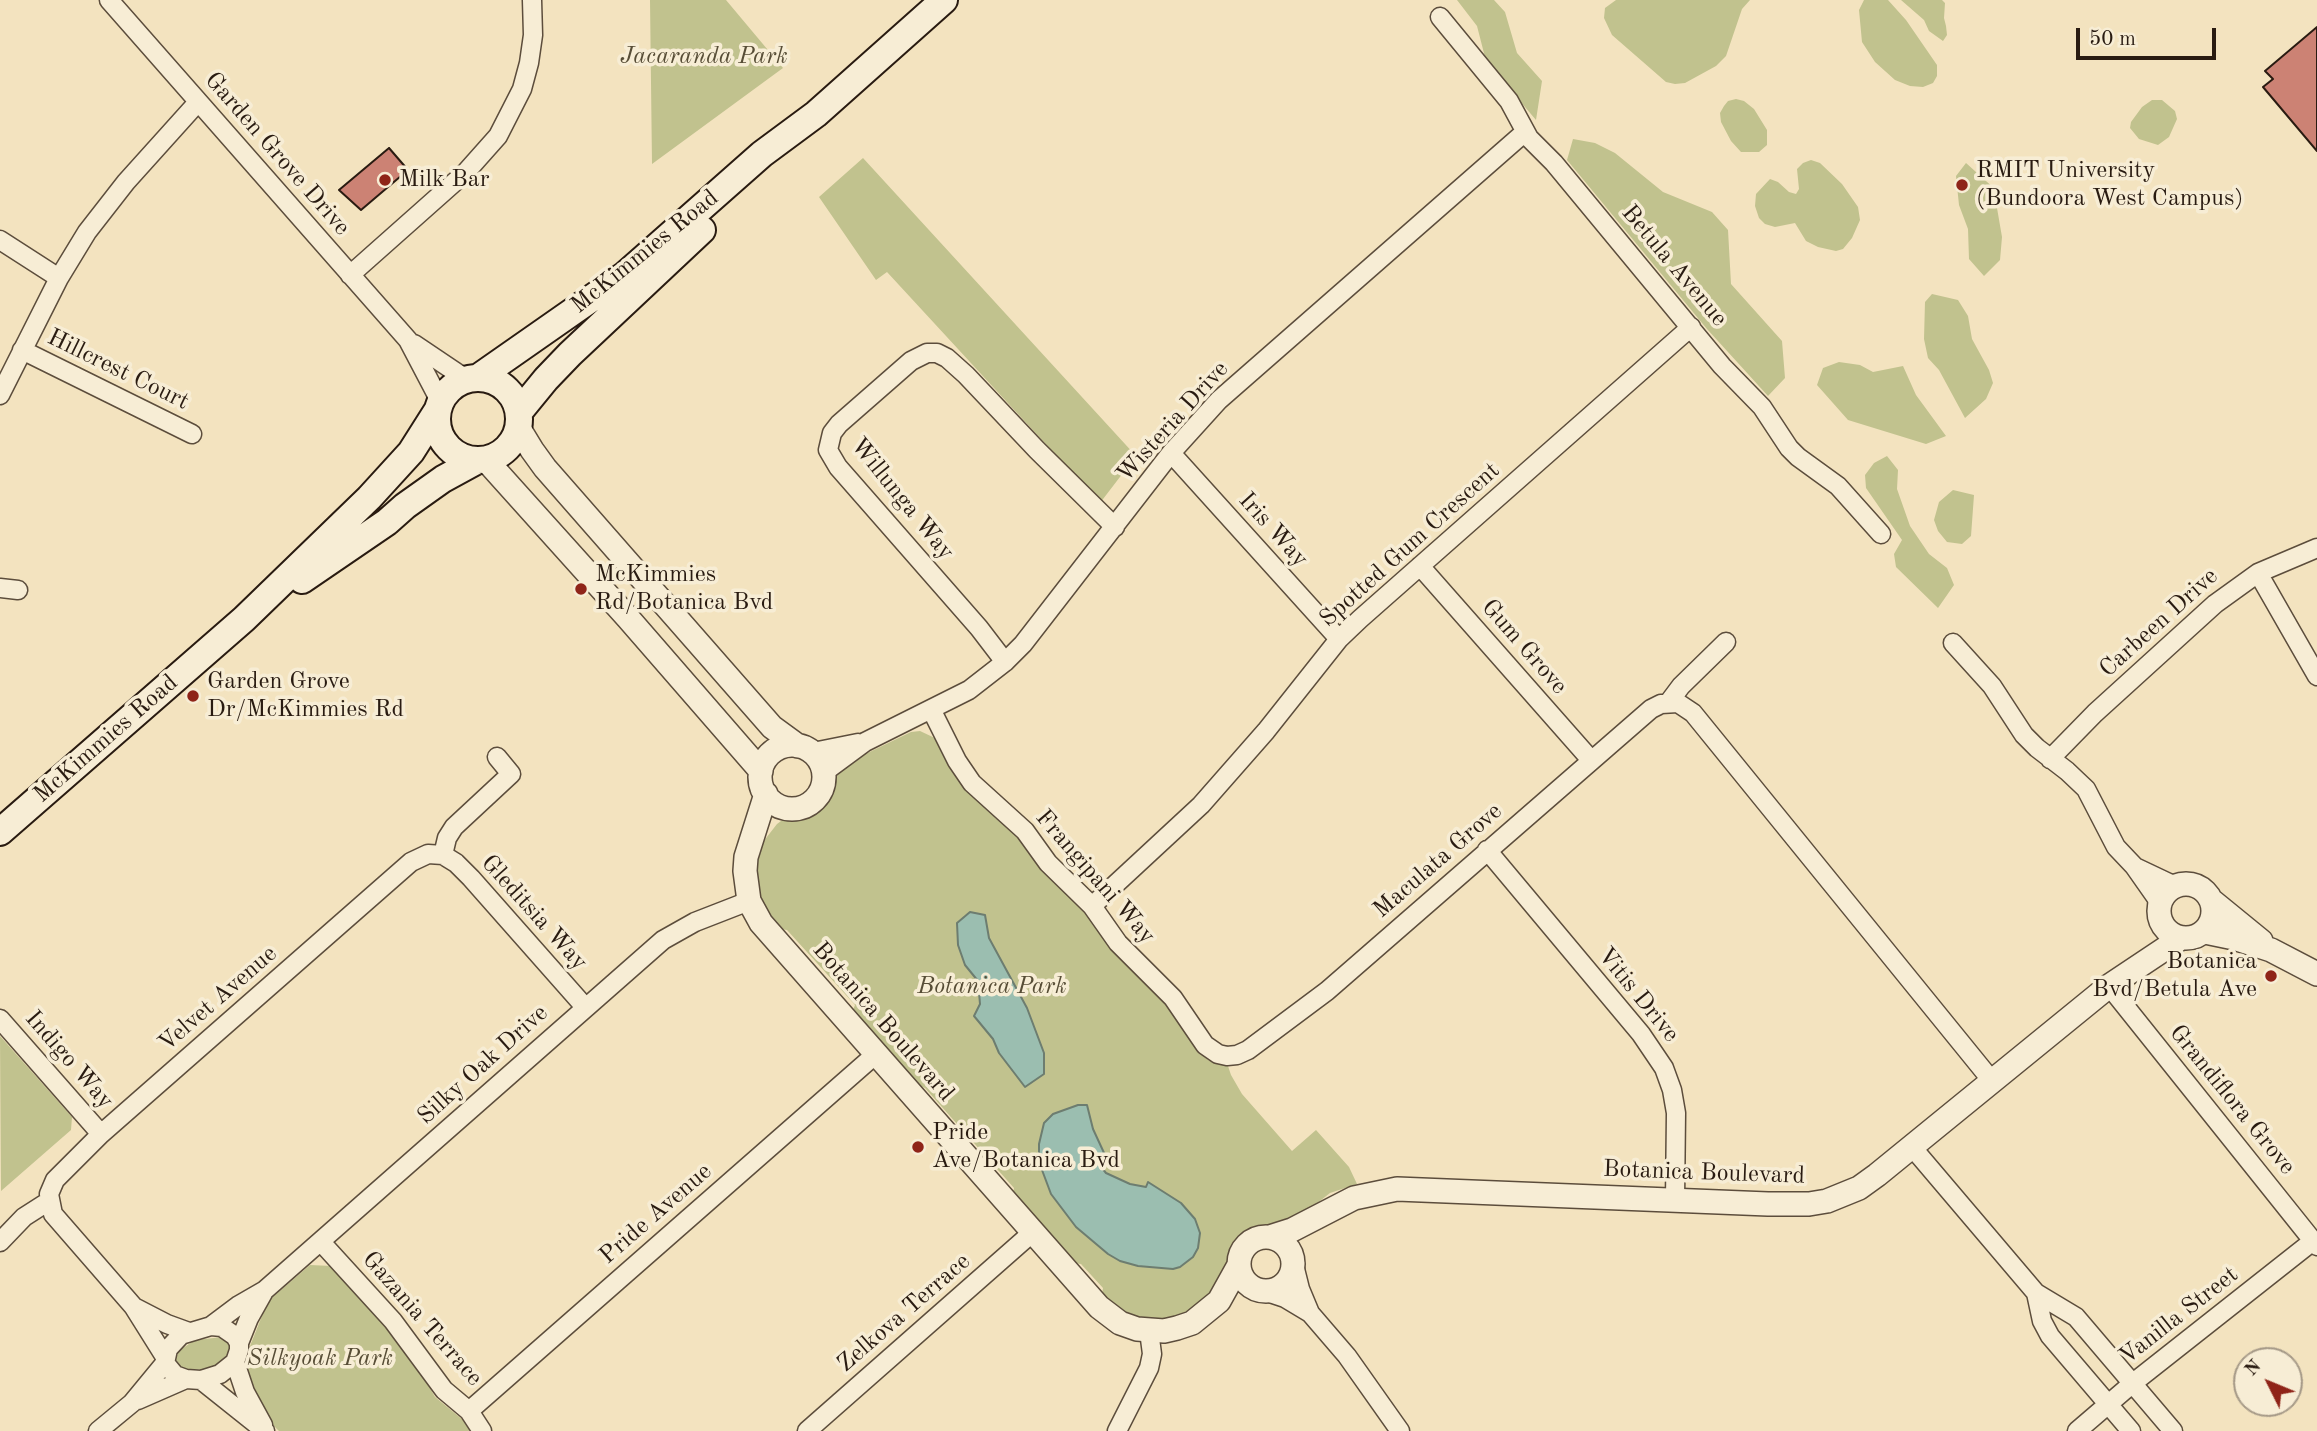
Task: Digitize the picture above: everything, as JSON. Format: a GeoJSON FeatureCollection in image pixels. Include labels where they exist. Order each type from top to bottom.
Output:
{"type":"FeatureCollection","features":[{"type":"Feature","properties":{"kind":"main road","name":"McKimmies Road"},"geometry":{"type":"LineString","coordinates":[[472,378],[625,275],[762,154],[816,114],[944,0]]}},
{"type":"Feature","properties":{"kind":"main road","name":"McKimmies Road"},"geometry":{"type":"LineString","coordinates":[[518,419],[546,379],[570,354],[791,145],[806,120]]}},
{"type":"Feature","properties":{"kind":"main road"},"geometry":{"type":"LineString","coordinates":[[472,378],[492,380],[505,387],[514,398],[518,419],[516,436],[504,452],[481,460],[462,457],[450,450],[441,439],[436,426],[438,406],[455,384],[472,378]]}},
{"type":"Feature","properties":{"kind":"main road","name":"McKimmies Road"},"geometry":{"type":"LineString","coordinates":[[0,832],[244,619],[369,498],[411,452],[438,406]]}},
{"type":"Feature","properties":{"kind":"main road","name":"McKimmies Road"},"geometry":{"type":"LineString","coordinates":[[244,619],[387,523],[405,506],[443,479],[481,460]]}},
{"type":"Feature","properties":{"kind":"street","name":"Garden Grove Drive"},"geometry":{"type":"LineString","coordinates":[[109,0],[408,340],[438,406]]}},
{"type":"Feature","properties":{"kind":"street"},"geometry":{"type":"LineString","coordinates":[[350,275],[466,172],[498,136],[522,89],[529,63],[533,35],[532,0]]}},
{"type":"Feature","properties":{"kind":"street","name":"Betula Avenue"},"geometry":{"type":"LineString","coordinates":[[1440,17],[1509,101],[1525,132],[1554,163],[1731,377],[1762,407],[1789,448],[1838,486],[1881,534]]}},
{"type":"Feature","properties":{"kind":"street"},"geometry":{"type":"LineString","coordinates":[[0,395],[59,278],[108,204],[150,156],[203,107]]}},
{"type":"Feature","properties":{"kind":"street","name":"Wisteria Drive"},"geometry":{"type":"LineString","coordinates":[[823,773],[865,742],[932,711],[969,690],[1005,662],[1023,644],[1171,453],[1219,400],[1525,132]]}},
{"type":"Feature","properties":{"kind":"street"},"geometry":{"type":"LineString","coordinates":[[0,240],[59,278]]}},
{"type":"Feature","properties":{"kind":"street","name":"Spotted Gum Crescent"},"geometry":{"type":"LineString","coordinates":[[1092,906],[1201,805],[1266,731],[1339,639],[1691,327]]}},
{"type":"Feature","properties":{"kind":"street","name":"Garden Grove Drive"},"geometry":{"type":"LineString","coordinates":[[408,340],[472,378]]}},
{"type":"Feature","properties":{"kind":"street","name":"Hillcrest Court"},"geometry":{"type":"LineString","coordinates":[[22,350],[192,435]]}},
{"type":"Feature","properties":{"kind":"street","name":"Willunga Way"},"geometry":{"type":"LineString","coordinates":[[1005,662],[979,628],[838,467],[828,450],[832,433],[839,424],[911,361],[927,353],[937,353],[966,375],[1115,527]]}},
{"type":"Feature","properties":{"kind":"street"},"geometry":{"type":"LineString","coordinates":[[518,419],[532,450],[545,468],[772,727],[806,749],[822,765],[820,792],[814,799],[797,808],[787,808],[771,801],[762,787],[761,771],[770,754],[788,745],[806,749]]}},
{"type":"Feature","properties":{"kind":"street","name":"Iris Way"},"geometry":{"type":"LineString","coordinates":[[1171,453],[1339,639]]}},
{"type":"Feature","properties":{"kind":"street"},"geometry":{"type":"LineString","coordinates":[[481,460],[628,618],[761,771]]}},
{"type":"Feature","properties":{"kind":"street","name":"Carbeen Drive"},"geometry":{"type":"LineString","coordinates":[[2050,759],[2095,713],[2215,604],[2258,572],[2317,548]]}},
{"type":"Feature","properties":{"kind":"street","name":"Gum Grove"},"geometry":{"type":"LineString","coordinates":[[1420,566],[1591,760]]}},
{"type":"Feature","properties":{"kind":"street"},"geometry":{"type":"LineString","coordinates":[[2258,572],[2317,676]]}},
{"type":"Feature","properties":{"kind":"street"},"geometry":{"type":"LineString","coordinates":[[628,618],[656,593]]}},
{"type":"Feature","properties":{"kind":"street","name":"Maculata Grove"},"geometry":{"type":"LineString","coordinates":[[1237,1055],[1248,1050],[1327,991],[1651,709],[1669,702],[1681,686],[1726,642]]}},
{"type":"Feature","properties":{"kind":"street"},"geometry":{"type":"LineString","coordinates":[[1953,643],[1992,686],[2024,735],[2086,789],[2116,847],[2134,866],[2168,922],[2194,938],[2205,932],[2213,918],[2209,894],[2197,885],[2182,884],[2169,890],[2168,922]]}},
{"type":"Feature","properties":{"kind":"street"},"geometry":{"type":"LineString","coordinates":[[1669,702],[1685,706],[1693,713],[1992,1081]]}},
{"type":"Feature","properties":{"kind":"street","name":"Frangipani Way"},"geometry":{"type":"LineString","coordinates":[[932,711],[957,761],[972,783],[1025,831],[1048,863],[1092,906],[1118,943],[1173,998],[1205,1045],[1218,1054],[1237,1055]]}},
{"type":"Feature","properties":{"kind":"street","name":"Wisteria Drive"},"geometry":{"type":"LineString","coordinates":[[806,749],[865,742]]}},
{"type":"Feature","properties":{"kind":"street"},"geometry":{"type":"LineString","coordinates":[[443,855],[447,838],[454,827],[511,775],[498,757]]}},
{"type":"Feature","properties":{"kind":"street","name":"Botanica Boulevard"},"geometry":{"type":"LineString","coordinates":[[765,794],[746,857],[745,871],[749,901],[761,923],[1109,1316],[1120,1323],[1149,1331],[1177,1328],[1192,1323],[1219,1301],[1239,1265]]}},
{"type":"Feature","properties":{"kind":"street"},"geometry":{"type":"LineString","coordinates":[[752,841],[787,808]]}},
{"type":"Feature","properties":{"kind":"street","name":"Vitis Drive"},"geometry":{"type":"LineString","coordinates":[[1488,850],[1641,1034],[1664,1068],[1676,1113],[1675,1200]]}},
{"type":"Feature","properties":{"kind":"street","name":"Velvet Avenue"},"geometry":{"type":"LineString","coordinates":[[49,1202],[49,1194],[55,1180],[101,1134],[411,862],[428,854],[443,855]]}},
{"type":"Feature","properties":{"kind":"street","name":"Gleditsia Way"},"geometry":{"type":"LineString","coordinates":[[443,855],[450,858],[471,878],[585,1007]]}},
{"type":"Feature","properties":{"kind":"street"},"geometry":{"type":"LineString","coordinates":[[2134,866],[2175,886]]}},
{"type":"Feature","properties":{"kind":"street","name":"Silky Oak Drive"},"geometry":{"type":"LineString","coordinates":[[211,1326],[265,1290],[663,940],[677,931],[749,901]]}},
{"type":"Feature","properties":{"kind":"street"},"geometry":{"type":"LineString","coordinates":[[2212,901],[2271,950]]}},
{"type":"Feature","properties":{"kind":"street","name":"Botanica Boulevard"},"geometry":{"type":"LineString","coordinates":[[1270,1237],[1292,1230],[1354,1198],[1397,1189],[1787,1204],[1827,1201],[1859,1188],[1912,1147],[2109,985],[2168,922]]}},
{"type":"Feature","properties":{"kind":"street"},"geometry":{"type":"LineString","coordinates":[[2205,932],[2271,950],[2317,974]]}},
{"type":"Feature","properties":{"kind":"street","name":"Grandiflora Grove"},"geometry":{"type":"LineString","coordinates":[[2109,985],[2315,1243]]}},
{"type":"Feature","properties":{"kind":"street","name":"Indigo Way"},"geometry":{"type":"LineString","coordinates":[[0,1019],[101,1134]]}},
{"type":"Feature","properties":{"kind":"street","name":"Pride Avenue"},"geometry":{"type":"LineString","coordinates":[[469,1411],[876,1054]]}},
{"type":"Feature","properties":{"kind":"street"},"geometry":{"type":"LineString","coordinates":[[1912,1147],[2036,1293],[2076,1317],[2173,1431]]}},
{"type":"Feature","properties":{"kind":"street"},"geometry":{"type":"LineString","coordinates":[[0,1242],[24,1217],[49,1202],[57,1220],[133,1307],[175,1376],[194,1380],[266,1431]]}},
{"type":"Feature","properties":{"kind":"street"},"geometry":{"type":"LineString","coordinates":[[1260,1290],[1273,1290],[1288,1281],[1293,1261],[1313,1220]]}},
{"type":"Feature","properties":{"kind":"street","name":"Zelkova Terrace"},"geometry":{"type":"LineString","coordinates":[[807,1431],[1033,1232]]}},
{"type":"Feature","properties":{"kind":"street"},"geometry":{"type":"LineString","coordinates":[[1310,1313],[1285,1298],[1260,1290],[1244,1279],[1239,1265],[1243,1250],[1248,1244],[1255,1239],[1270,1237],[1284,1243],[1293,1261],[1310,1313],[1347,1356],[1400,1431]]}},
{"type":"Feature","properties":{"kind":"street","name":"Gazania Terrace"},"geometry":{"type":"LineString","coordinates":[[321,1242],[393,1321],[444,1390],[469,1411],[482,1431]]}},
{"type":"Feature","properties":{"kind":"street","name":"Vanilla Street"},"geometry":{"type":"LineString","coordinates":[[2077,1431],[2133,1383],[2315,1243]]}},
{"type":"Feature","properties":{"kind":"street","name":"Silky Oak Drive"},"geometry":{"type":"LineString","coordinates":[[239,1343],[265,1290]]}},
{"type":"Feature","properties":{"kind":"street","name":"Botanica Boulevard"},"geometry":{"type":"LineString","coordinates":[[1219,1301],[1260,1290]]}},
{"type":"Feature","properties":{"kind":"street"},"geometry":{"type":"LineString","coordinates":[[2036,1293],[2045,1328],[2131,1431]]}},
{"type":"Feature","properties":{"kind":"street"},"geometry":{"type":"LineString","coordinates":[[133,1307],[189,1332]]}},
{"type":"Feature","properties":{"kind":"street"},"geometry":{"type":"LineString","coordinates":[[98,1431],[132,1403],[165,1360],[174,1341],[189,1332],[211,1326],[230,1331],[239,1343],[235,1362],[245,1392],[266,1431]]}},
{"type":"Feature","properties":{"kind":"street"},"geometry":{"type":"LineString","coordinates":[[1117,1431],[1149,1368],[1152,1354],[1149,1331]]}},
{"type":"Feature","properties":{"kind":"street"},"geometry":{"type":"LineString","coordinates":[[132,1403],[194,1380],[219,1374],[235,1362]]}},
{"type":"Feature","properties":{"kind":"green space","name":"Jacaranda Park"},"geometry":{"type":"Polygon","coordinates":[[[650,0],[726,0],[783,68],[652,164],[650,0]]]}},
{"type":"Feature","properties":{"kind":"green space"},"geometry":{"type":"Polygon","coordinates":[[[1457,0],[1494,0],[1505,12],[1517,53],[1542,81],[1536,120],[1486,61],[1477,26],[1457,0]]]}},
{"type":"Feature","properties":{"kind":"green space"},"geometry":{"type":"Polygon","coordinates":[[[1616,0],[1750,0],[1742,9],[1726,56],[1716,66],[1685,83],[1675,84],[1666,82],[1612,35],[1604,18],[1605,8],[1616,0]]]}},
{"type":"Feature","properties":{"kind":"green space"},"geometry":{"type":"Polygon","coordinates":[[[1864,0],[1888,0],[1906,20],[1937,65],[1937,76],[1933,83],[1923,87],[1910,86],[1895,80],[1875,62],[1862,42],[1859,10],[1864,0]]]}},
{"type":"Feature","properties":{"kind":"green space"},"geometry":{"type":"Polygon","coordinates":[[[1901,0],[1942,0],[1945,3],[1947,35],[1943,41],[1929,31],[1924,20],[1901,0]]]}},
{"type":"Feature","properties":{"kind":"green space"},"geometry":{"type":"Polygon","coordinates":[[[2152,100],[2162,100],[2175,111],[2177,119],[2169,137],[2158,145],[2139,139],[2130,128],[2131,122],[2142,107],[2152,100]]]}},
{"type":"Feature","properties":{"kind":"green space"},"geometry":{"type":"Polygon","coordinates":[[[1728,101],[1744,101],[1754,109],[1767,130],[1767,145],[1759,152],[1741,152],[1731,141],[1721,122],[1720,113],[1724,106],[1728,101]]]}},
{"type":"Feature","properties":{"kind":"green space"},"geometry":{"type":"Polygon","coordinates":[[[1573,139],[1595,143],[1615,153],[1663,192],[1712,212],[1728,230],[1731,284],[1782,341],[1785,378],[1768,396],[1707,329],[1567,160],[1573,139]]]}},
{"type":"Feature","properties":{"kind":"green space"},"geometry":{"type":"Polygon","coordinates":[[[863,158],[1136,456],[1100,503],[887,272],[876,280],[819,197],[863,158]]]}},
{"type":"Feature","properties":{"kind":"green space"},"geometry":{"type":"Polygon","coordinates":[[[1811,160],[1820,163],[1842,184],[1858,207],[1860,220],[1852,238],[1843,249],[1836,251],[1806,241],[1795,223],[1775,227],[1765,224],[1759,218],[1755,206],[1756,194],[1770,179],[1796,194],[1799,189],[1797,169],[1811,160]]]}},
{"type":"Feature","properties":{"kind":"green space"},"geometry":{"type":"Polygon","coordinates":[[[1966,163],[1996,190],[2002,237],[2000,260],[1984,276],[1969,259],[1968,229],[1959,205],[1956,176],[1966,163]]]}},
{"type":"Feature","properties":{"kind":"green space"},"geometry":{"type":"Polygon","coordinates":[[[1932,294],[1958,300],[1968,316],[1972,339],[1993,383],[1986,399],[1965,418],[1939,370],[1928,358],[1924,339],[1925,302],[1932,294]]]}},
{"type":"Feature","properties":{"kind":"green space"},"geometry":{"type":"Polygon","coordinates":[[[1839,362],[1860,365],[1873,372],[1903,366],[1916,395],[1946,436],[1926,444],[1848,420],[1817,385],[1823,368],[1839,362]]]}},
{"type":"Feature","properties":{"kind":"green space"},"geometry":{"type":"Polygon","coordinates":[[[1887,456],[1898,470],[1897,489],[1910,526],[1929,554],[1947,568],[1954,585],[1938,608],[1896,567],[1894,554],[1902,540],[1866,488],[1865,475],[1874,463],[1887,456]]]}},
{"type":"Feature","properties":{"kind":"green space"},"geometry":{"type":"Polygon","coordinates":[[[1953,490],[1974,495],[1971,536],[1962,544],[1947,542],[1938,531],[1934,520],[1939,502],[1953,490]]]}},
{"type":"Feature","properties":{"kind":"green space","name":"Botanica Park"},"geometry":{"type":"Polygon","coordinates":[[[920,731],[937,739],[958,779],[973,797],[1008,825],[1056,884],[1087,911],[1113,949],[1161,996],[1208,1060],[1228,1066],[1242,1094],[1292,1151],[1316,1130],[1349,1167],[1357,1184],[1330,1193],[1292,1223],[1251,1234],[1242,1241],[1216,1291],[1193,1310],[1163,1320],[1146,1320],[1120,1311],[1102,1295],[1103,1288],[1081,1264],[1074,1263],[1013,1194],[1014,1188],[925,1088],[918,1085],[853,1010],[855,1005],[787,930],[780,929],[761,902],[757,888],[757,858],[763,842],[777,824],[815,805],[834,774],[851,761],[911,732],[920,731]]]}},
{"type":"Feature","properties":{"kind":"green space"},"geometry":{"type":"Polygon","coordinates":[[[0,1036],[72,1117],[71,1130],[1,1191],[0,1036]]]}},
{"type":"Feature","properties":{"kind":"green space","name":"Silkyoak Park"},"geometry":{"type":"Polygon","coordinates":[[[310,1265],[332,1266],[411,1354],[435,1397],[463,1420],[470,1431],[279,1431],[269,1421],[254,1396],[246,1371],[250,1346],[268,1301],[310,1265]]]}},
{"type":"Feature","properties":{"kind":"green space"},"geometry":{"type":"Polygon","coordinates":[[[223,1337],[230,1344],[230,1349],[228,1356],[217,1366],[185,1370],[178,1367],[174,1361],[180,1350],[195,1340],[223,1337]]]}},
{"type":"Feature","properties":{"kind":"shaded area"},"geometry":{"type":"Polygon","coordinates":[[[970,912],[985,915],[989,938],[1027,1008],[1044,1053],[1044,1074],[1025,1087],[974,1016],[980,1004],[978,981],[965,965],[958,945],[957,923],[970,912]]]}},
{"type":"Feature","properties":{"kind":"shaded area"},"geometry":{"type":"Polygon","coordinates":[[[1078,1105],[1087,1105],[1093,1129],[1105,1155],[1097,1162],[1106,1173],[1130,1184],[1146,1187],[1148,1182],[1181,1203],[1195,1219],[1200,1233],[1198,1248],[1193,1257],[1180,1267],[1173,1269],[1138,1266],[1120,1261],[1076,1227],[1051,1194],[1039,1162],[1039,1144],[1044,1123],[1053,1114],[1078,1105]]]}},
{"type":"Feature","properties":{"kind":"building"},"geometry":{"type":"Polygon","coordinates":[[[2317,27],[2317,151],[2263,87],[2273,79],[2265,71],[2317,27]]]}},
{"type":"Feature","properties":{"kind":"building","name":"Milk Bar"},"geometry":{"type":"Polygon","coordinates":[[[389,148],[408,170],[361,210],[339,190],[389,148]]]}},
{"type":"Feature","properties":{"kind":"place","name":"Milk Bar"},"geometry":{"type":"Point","coordinates":[385,180]}},
{"type":"Feature","properties":{"kind":"place","name":"RMIT University (Bundoora West Campus)"},"geometry":{"type":"Point","coordinates":[1962,185]}},
{"type":"Feature","properties":{"kind":"place","name":"McKimmies Rd/Botanica Bvd"},"geometry":{"type":"Point","coordinates":[581,589]}},
{"type":"Feature","properties":{"kind":"place","name":"Garden Grove Dr/McKimmies Rd"},"geometry":{"type":"Point","coordinates":[193,696]}},
{"type":"Feature","properties":{"kind":"place","name":"Botanica Bvd/Betula Ave"},"geometry":{"type":"Point","coordinates":[2271,976]}},
{"type":"Feature","properties":{"kind":"place","name":"Pride Ave/Botanica Bvd"},"geometry":{"type":"Point","coordinates":[918,1147]}}]}
